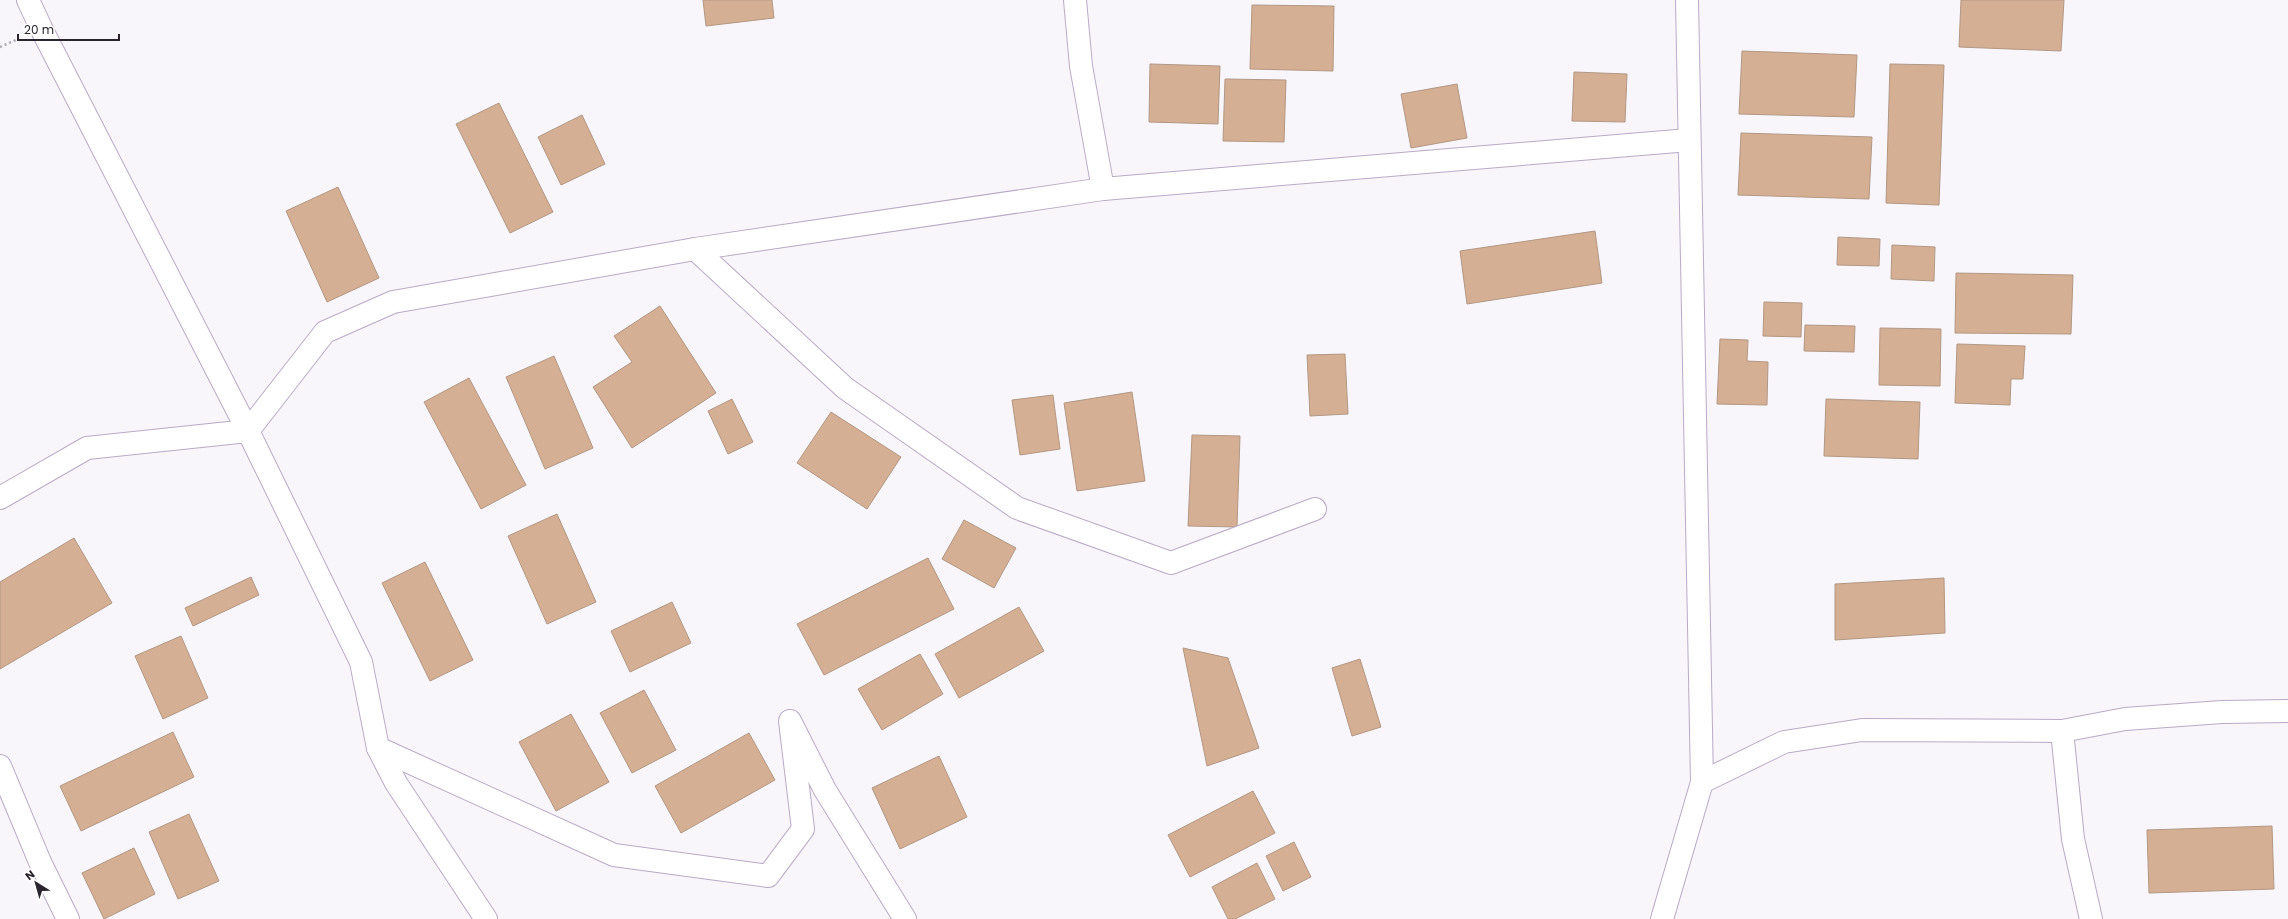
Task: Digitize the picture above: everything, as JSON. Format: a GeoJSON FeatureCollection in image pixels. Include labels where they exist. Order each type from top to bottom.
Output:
{"type":"FeatureCollection","features":[{"type":"Feature","properties":{"kind":"street"},"geometry":{"type":"LineString","coordinates":[[28,0],[248,431],[361,662],[378,748],[396,783],[486,919]]}},
{"type":"Feature","properties":{"kind":"street"},"geometry":{"type":"LineString","coordinates":[[1075,0],[1081,66],[1103,189]]}},
{"type":"Feature","properties":{"kind":"street"},"geometry":{"type":"LineString","coordinates":[[1662,919],[1702,782],[1686,0]]}},
{"type":"Feature","properties":{"kind":"street"},"geometry":{"type":"LineString","coordinates":[[0,498],[87,448],[248,431],[325,332],[393,302],[695,249],[1103,189],[1689,140]]}},
{"type":"Feature","properties":{"kind":"street"},"geometry":{"type":"LineString","coordinates":[[695,249],[845,388],[1017,508],[1171,563],[1315,509]]}},
{"type":"Feature","properties":{"kind":"street"},"geometry":{"type":"LineString","coordinates":[[1702,782],[1784,742],[1862,730],[2062,731],[2125,719],[2222,712],[2288,711]]}},
{"type":"Feature","properties":{"kind":"street"},"geometry":{"type":"LineString","coordinates":[[378,748],[614,855],[768,876],[803,829],[790,721],[825,790],[905,919]]}},
{"type":"Feature","properties":{"kind":"street"},"geometry":{"type":"LineString","coordinates":[[2062,731],[2073,839],[2091,919]]}},
{"type":"Feature","properties":{"kind":"street"},"geometry":{"type":"LineString","coordinates":[[0,766],[40,862],[68,919]]}},
{"type":"Feature","properties":{"kind":"building"},"geometry":{"type":"Polygon","coordinates":[[[703,0],[772,0],[774,18],[706,26],[703,0]]]}},
{"type":"Feature","properties":{"kind":"building"},"geometry":{"type":"Polygon","coordinates":[[[1961,0],[2064,0],[2061,51],[1959,47],[1961,0]]]}},
{"type":"Feature","properties":{"kind":"building"},"geometry":{"type":"Polygon","coordinates":[[[1252,5],[1334,6],[1333,71],[1250,69],[1252,5]]]}},
{"type":"Feature","properties":{"kind":"building"},"geometry":{"type":"Polygon","coordinates":[[[1742,51],[1857,55],[1854,117],[1739,114],[1742,51]]]}},
{"type":"Feature","properties":{"kind":"building"},"geometry":{"type":"Polygon","coordinates":[[[1150,64],[1220,66],[1218,124],[1149,122],[1150,64]]]}},
{"type":"Feature","properties":{"kind":"building"},"geometry":{"type":"Polygon","coordinates":[[[1890,64],[1944,65],[1939,205],[1886,203],[1890,64]]]}},
{"type":"Feature","properties":{"kind":"building"},"geometry":{"type":"Polygon","coordinates":[[[1574,72],[1627,74],[1625,122],[1572,121],[1574,72]]]}},
{"type":"Feature","properties":{"kind":"building"},"geometry":{"type":"Polygon","coordinates":[[[1225,79],[1286,80],[1284,142],[1223,141],[1225,79]]]}},
{"type":"Feature","properties":{"kind":"building"},"geometry":{"type":"Polygon","coordinates":[[[1457,84],[1467,138],[1411,148],[1401,94],[1457,84]]]}},
{"type":"Feature","properties":{"kind":"building"},"geometry":{"type":"Polygon","coordinates":[[[499,103],[553,212],[510,233],[456,124],[499,103]]]}},
{"type":"Feature","properties":{"kind":"building"},"geometry":{"type":"Polygon","coordinates":[[[582,115],[605,164],[561,185],[538,137],[582,115]]]}},
{"type":"Feature","properties":{"kind":"building"},"geometry":{"type":"Polygon","coordinates":[[[1741,133],[1872,137],[1869,199],[1738,195],[1741,133]]]}},
{"type":"Feature","properties":{"kind":"building"},"geometry":{"type":"Polygon","coordinates":[[[338,187],[379,278],[327,302],[286,211],[338,187]]]}},
{"type":"Feature","properties":{"kind":"building"},"geometry":{"type":"Polygon","coordinates":[[[1595,231],[1602,283],[1467,304],[1460,251],[1595,231]]]}},
{"type":"Feature","properties":{"kind":"building"},"geometry":{"type":"Polygon","coordinates":[[[1838,237],[1880,239],[1879,266],[1837,265],[1838,237]]]}},
{"type":"Feature","properties":{"kind":"building"},"geometry":{"type":"Polygon","coordinates":[[[1892,245],[1935,247],[1934,281],[1891,279],[1892,245]]]}},
{"type":"Feature","properties":{"kind":"building"},"geometry":{"type":"Polygon","coordinates":[[[1956,273],[2073,275],[2071,334],[1955,333],[1956,273]]]}},
{"type":"Feature","properties":{"kind":"building"},"geometry":{"type":"Polygon","coordinates":[[[1764,302],[1802,303],[1801,337],[1763,336],[1764,302]]]}},
{"type":"Feature","properties":{"kind":"building"},"geometry":{"type":"Polygon","coordinates":[[[660,306],[716,393],[632,448],[593,387],[632,362],[614,336],[660,306]]]}},
{"type":"Feature","properties":{"kind":"building"},"geometry":{"type":"Polygon","coordinates":[[[1805,325],[1855,326],[1854,352],[1804,351],[1805,325]]]}},
{"type":"Feature","properties":{"kind":"building"},"geometry":{"type":"Polygon","coordinates":[[[1880,328],[1941,329],[1940,386],[1879,385],[1880,328]]]}},
{"type":"Feature","properties":{"kind":"building"},"geometry":{"type":"Polygon","coordinates":[[[1720,339],[1748,340],[1747,361],[1768,362],[1767,405],[1717,404],[1720,339]]]}},
{"type":"Feature","properties":{"kind":"building"},"geometry":{"type":"Polygon","coordinates":[[[1957,344],[2025,346],[2023,379],[2011,379],[2010,405],[1955,403],[1957,344]]]}},
{"type":"Feature","properties":{"kind":"building"},"geometry":{"type":"Polygon","coordinates":[[[1345,354],[1348,414],[1310,416],[1307,355],[1345,354]]]}},
{"type":"Feature","properties":{"kind":"building"},"geometry":{"type":"Polygon","coordinates":[[[554,356],[593,448],[545,469],[506,377],[554,356]]]}},
{"type":"Feature","properties":{"kind":"building"},"geometry":{"type":"Polygon","coordinates":[[[469,378],[526,485],[481,509],[424,402],[469,378]]]}},
{"type":"Feature","properties":{"kind":"building"},"geometry":{"type":"Polygon","coordinates":[[[1132,392],[1145,481],[1077,491],[1064,403],[1132,392]]]}},
{"type":"Feature","properties":{"kind":"building"},"geometry":{"type":"Polygon","coordinates":[[[1053,395],[1060,449],[1020,455],[1012,400],[1053,395]]]}},
{"type":"Feature","properties":{"kind":"building"},"geometry":{"type":"Polygon","coordinates":[[[732,399],[753,442],[728,454],[708,411],[732,399]]]}},
{"type":"Feature","properties":{"kind":"building"},"geometry":{"type":"Polygon","coordinates":[[[1826,399],[1920,402],[1918,459],[1824,456],[1826,399]]]}},
{"type":"Feature","properties":{"kind":"building"},"geometry":{"type":"Polygon","coordinates":[[[831,412],[901,457],[867,509],[797,463],[831,412]]]}},
{"type":"Feature","properties":{"kind":"building"},"geometry":{"type":"Polygon","coordinates":[[[1192,435],[1240,436],[1237,527],[1188,526],[1192,435]]]}},
{"type":"Feature","properties":{"kind":"building"},"geometry":{"type":"Polygon","coordinates":[[[557,514],[596,602],[547,624],[508,536],[557,514]]]}},
{"type":"Feature","properties":{"kind":"building"},"geometry":{"type":"Polygon","coordinates":[[[964,520],[1016,548],[994,588],[942,559],[964,520]]]}},
{"type":"Feature","properties":{"kind":"building"},"geometry":{"type":"Polygon","coordinates":[[[74,538],[112,603],[0,669],[0,582],[74,538]]]}},
{"type":"Feature","properties":{"kind":"building"},"geometry":{"type":"Polygon","coordinates":[[[928,558],[954,609],[824,675],[797,624],[928,558]]]}},
{"type":"Feature","properties":{"kind":"building"},"geometry":{"type":"Polygon","coordinates":[[[425,562],[473,660],[430,681],[382,583],[425,562]]]}},
{"type":"Feature","properties":{"kind":"building"},"geometry":{"type":"Polygon","coordinates":[[[251,577],[259,595],[193,626],[185,608],[251,577]]]}},
{"type":"Feature","properties":{"kind":"building"},"geometry":{"type":"Polygon","coordinates":[[[1944,578],[1945,633],[1835,640],[1835,584],[1944,578]]]}},
{"type":"Feature","properties":{"kind":"building"},"geometry":{"type":"Polygon","coordinates":[[[672,602],[691,643],[630,672],[611,631],[672,602]]]}},
{"type":"Feature","properties":{"kind":"building"},"geometry":{"type":"Polygon","coordinates":[[[1019,607],[1044,651],[959,698],[935,654],[1019,607]]]}},
{"type":"Feature","properties":{"kind":"building"},"geometry":{"type":"Polygon","coordinates":[[[181,636],[208,698],[163,719],[135,656],[181,636]]]}},
{"type":"Feature","properties":{"kind":"building"},"geometry":{"type":"Polygon","coordinates":[[[1183,648],[1228,658],[1259,748],[1207,766],[1183,648]]]}},
{"type":"Feature","properties":{"kind":"building"},"geometry":{"type":"Polygon","coordinates":[[[920,654],[943,694],[882,730],[858,689],[920,654]]]}},
{"type":"Feature","properties":{"kind":"building"},"geometry":{"type":"Polygon","coordinates":[[[1360,659],[1381,727],[1352,736],[1332,668],[1360,659]]]}},
{"type":"Feature","properties":{"kind":"building"},"geometry":{"type":"Polygon","coordinates":[[[644,690],[676,750],[632,773],[600,713],[644,690]]]}},
{"type":"Feature","properties":{"kind":"building"},"geometry":{"type":"Polygon","coordinates":[[[571,714],[609,782],[556,811],[519,742],[571,714]]]}},
{"type":"Feature","properties":{"kind":"building"},"geometry":{"type":"Polygon","coordinates":[[[173,732],[194,777],[81,831],[60,786],[173,732]]]}},
{"type":"Feature","properties":{"kind":"building"},"geometry":{"type":"Polygon","coordinates":[[[749,733],[775,780],[681,833],[655,786],[749,733]]]}},
{"type":"Feature","properties":{"kind":"building"},"geometry":{"type":"Polygon","coordinates":[[[939,756],[967,817],[900,849],[872,788],[939,756]]]}},
{"type":"Feature","properties":{"kind":"building"},"geometry":{"type":"Polygon","coordinates":[[[1253,791],[1275,833],[1190,877],[1168,835],[1253,791]]]}},
{"type":"Feature","properties":{"kind":"building"},"geometry":{"type":"Polygon","coordinates":[[[189,814],[219,881],[178,899],[149,832],[189,814]]]}},
{"type":"Feature","properties":{"kind":"building"},"geometry":{"type":"Polygon","coordinates":[[[2272,826],[2274,889],[2149,893],[2147,830],[2272,826]]]}},
{"type":"Feature","properties":{"kind":"building"},"geometry":{"type":"Polygon","coordinates":[[[1294,842],[1311,877],[1283,891],[1266,856],[1294,842]]]}},
{"type":"Feature","properties":{"kind":"building"},"geometry":{"type":"Polygon","coordinates":[[[134,848],[155,894],[104,919],[82,873],[134,848]]]}},
{"type":"Feature","properties":{"kind":"building"},"geometry":{"type":"Polygon","coordinates":[[[1257,863],[1275,899],[1235,919],[1228,919],[1212,887],[1257,863]]]}}]}
